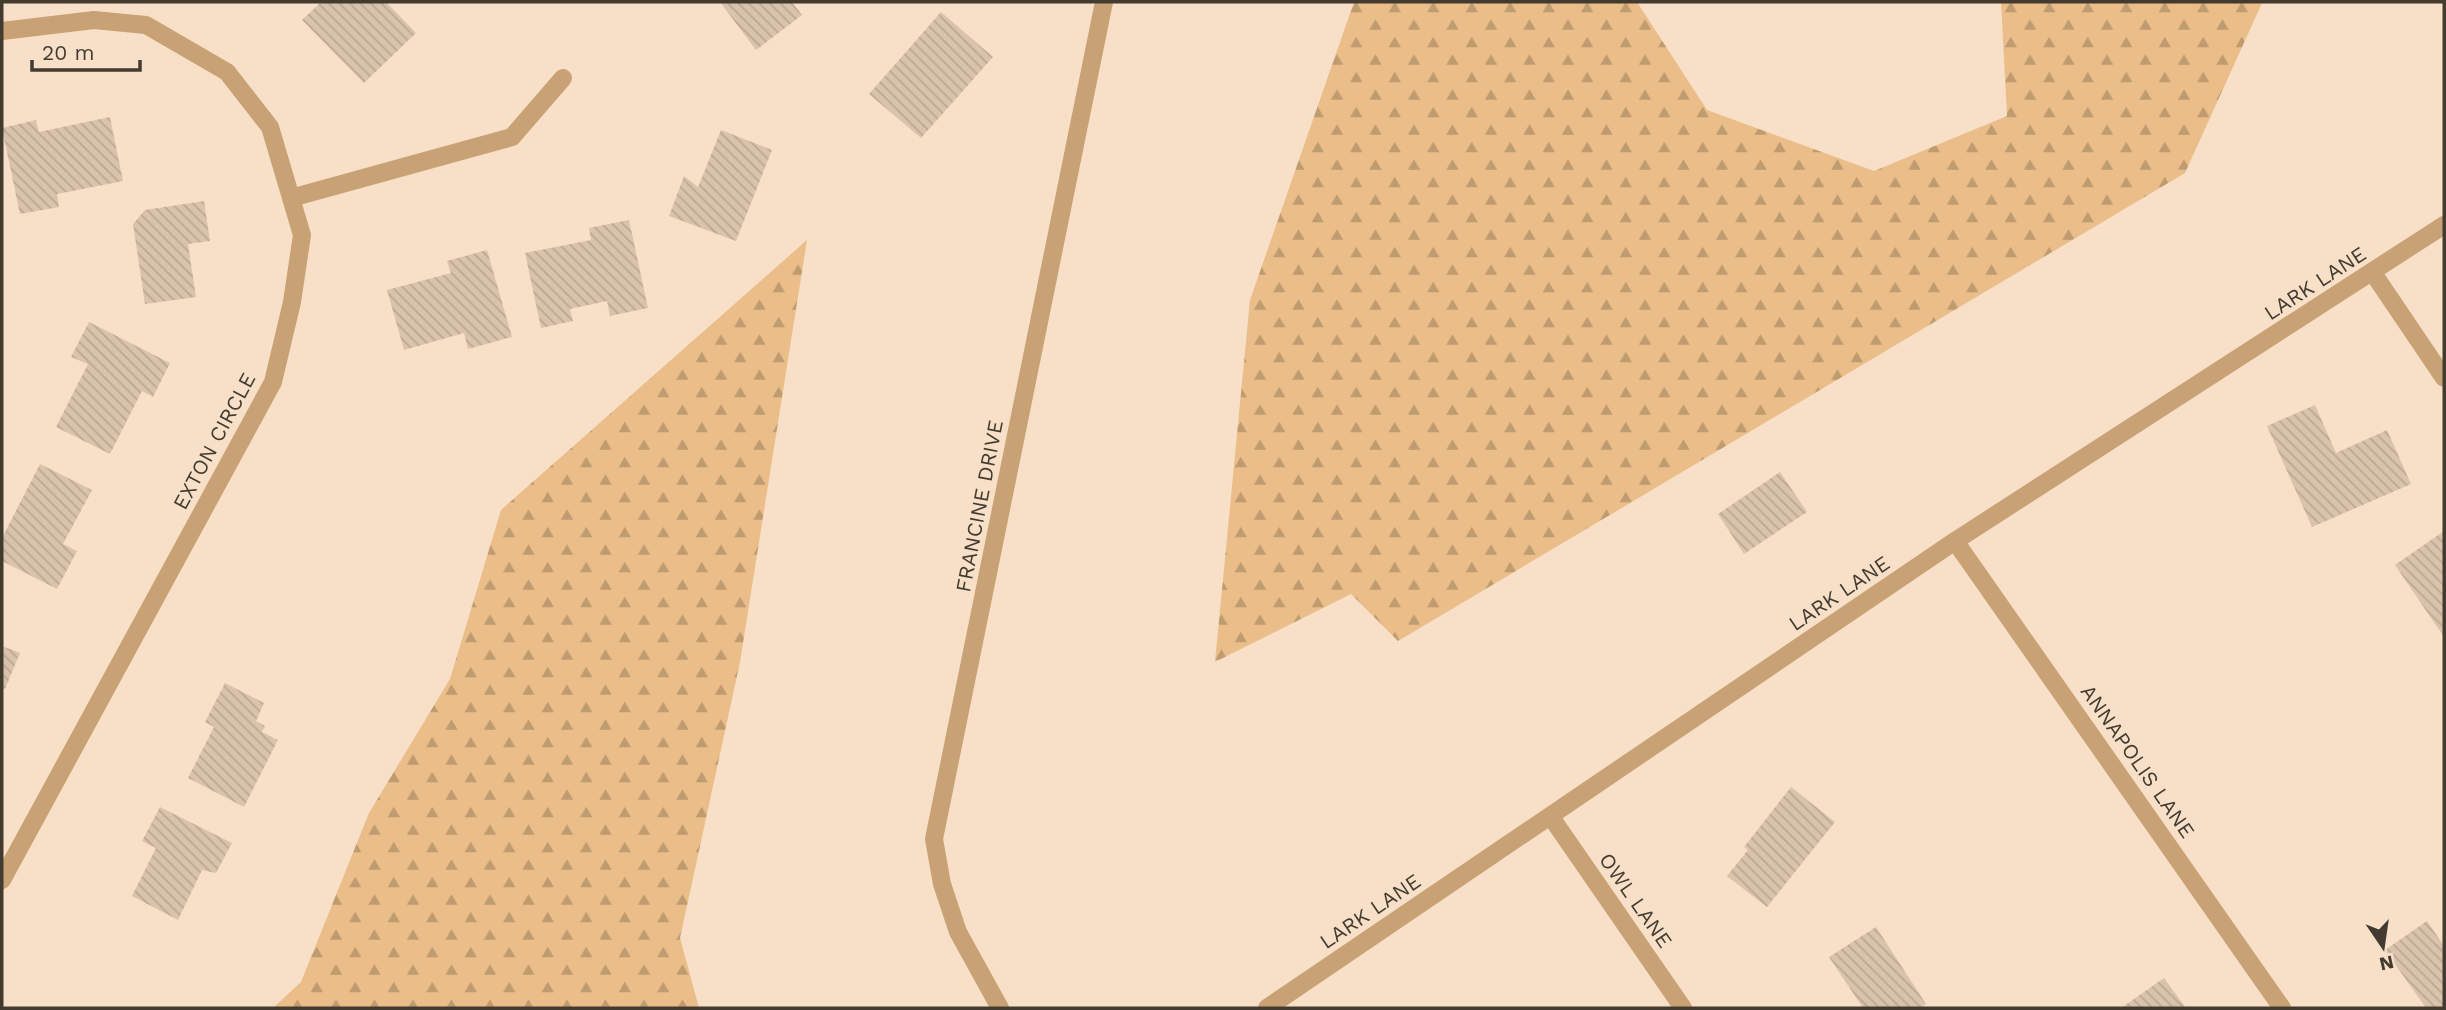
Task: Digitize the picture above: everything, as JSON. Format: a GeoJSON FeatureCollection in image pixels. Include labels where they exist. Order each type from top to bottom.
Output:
{"type":"FeatureCollection","features":[{"type":"Feature","properties":{"kind":"street","name":"FRANCINE DRIVE"},"geometry":{"type":"LineString","coordinates":[[1000,1008],[958,932],[942,884],[934,839],[1104,2]]}},
{"type":"Feature","properties":{"kind":"street","name":"EXTON CIRCLE"},"geometry":{"type":"LineString","coordinates":[[2,30],[94,20],[146,25],[227,72],[270,127],[302,235],[292,302],[273,382],[3,876]]}},
{"type":"Feature","properties":{"kind":"street"},"geometry":{"type":"LineString","coordinates":[[291,198],[512,137],[563,78]]}},
{"type":"Feature","properties":{"kind":"street","name":"LARK LANE"},"geometry":{"type":"LineString","coordinates":[[1267,1008],[1955,541],[2444,225]]}},
{"type":"Feature","properties":{"kind":"street"},"geometry":{"type":"LineString","coordinates":[[2373,273],[2444,377]]}},
{"type":"Feature","properties":{"kind":"street","name":"ANNAPOLIS LANE"},"geometry":{"type":"LineString","coordinates":[[1955,541],[2282,1008]]}},
{"type":"Feature","properties":{"kind":"street","name":"OWL LANE"},"geometry":{"type":"LineString","coordinates":[[1551,817],[1683,1008]]}},
{"type":"Feature","properties":{"kind":"green space"},"geometry":{"type":"Polygon","coordinates":[[[1354,2],[1637,2],[1707,110],[1874,171],[2007,116],[2001,2],[2266,2],[2262,3],[2185,173],[1398,641],[1351,594],[1215,662],[1250,300],[1354,2]]]}},
{"type":"Feature","properties":{"kind":"green space"},"geometry":{"type":"Polygon","coordinates":[[[807,240],[740,662],[680,938],[699,1008],[273,1008],[301,982],[369,813],[450,679],[501,510],[807,240]]]}},
{"type":"Feature","properties":{"kind":"building"},"geometry":{"type":"Polygon","coordinates":[[[321,2],[386,2],[416,33],[364,83],[302,20],[321,2]]]}},
{"type":"Feature","properties":{"kind":"building"},"geometry":{"type":"Polygon","coordinates":[[[720,2],[792,2],[802,15],[756,50],[720,2]]]}},
{"type":"Feature","properties":{"kind":"building"},"geometry":{"type":"Polygon","coordinates":[[[941,12],[993,57],[921,138],[869,94],[941,12]]]}},
{"type":"Feature","properties":{"kind":"building"},"geometry":{"type":"Polygon","coordinates":[[[110,117],[123,181],[57,194],[59,207],[20,214],[2,128],[36,120],[39,132],[110,117]]]}},
{"type":"Feature","properties":{"kind":"building"},"geometry":{"type":"Polygon","coordinates":[[[721,130],[772,150],[736,241],[669,216],[684,176],[698,187],[721,130]]]}},
{"type":"Feature","properties":{"kind":"building"},"geometry":{"type":"Polygon","coordinates":[[[204,201],[210,241],[188,244],[196,297],[145,304],[133,224],[145,210],[204,201]]]}},
{"type":"Feature","properties":{"kind":"building"},"geometry":{"type":"Polygon","coordinates":[[[629,220],[648,308],[610,316],[607,301],[570,309],[573,321],[541,328],[525,253],[591,240],[589,228],[629,220]]]}},
{"type":"Feature","properties":{"kind":"building"},"geometry":{"type":"Polygon","coordinates":[[[487,250],[512,337],[468,349],[464,333],[404,350],[387,290],[451,273],[447,261],[487,250]]]}},
{"type":"Feature","properties":{"kind":"building"},"geometry":{"type":"Polygon","coordinates":[[[89,322],[170,363],[153,397],[142,391],[110,454],[56,427],[88,364],[71,357],[89,322]]]}},
{"type":"Feature","properties":{"kind":"building"},"geometry":{"type":"Polygon","coordinates":[[[2315,405],[2336,453],[2387,430],[2411,484],[2312,527],[2267,426],[2315,405]]]}},
{"type":"Feature","properties":{"kind":"building"},"geometry":{"type":"Polygon","coordinates":[[[40,464],[92,490],[63,544],[77,551],[57,589],[2,561],[2,538],[40,464]]]}},
{"type":"Feature","properties":{"kind":"building"},"geometry":{"type":"Polygon","coordinates":[[[1780,472],[1807,512],[1744,554],[1718,514],[1780,472]]]}},
{"type":"Feature","properties":{"kind":"building"},"geometry":{"type":"Polygon","coordinates":[[[2444,531],[2444,637],[2395,565],[2444,531]]]}},
{"type":"Feature","properties":{"kind":"building"},"geometry":{"type":"Polygon","coordinates":[[[2,646],[20,653],[5,689],[2,688],[2,646]]]}},
{"type":"Feature","properties":{"kind":"building"},"geometry":{"type":"Polygon","coordinates":[[[225,683],[264,703],[256,721],[265,726],[262,732],[278,740],[244,807],[188,778],[214,727],[205,722],[225,683]]]}},
{"type":"Feature","properties":{"kind":"building"},"geometry":{"type":"Polygon","coordinates":[[[1791,787],[1835,822],[1767,907],[1727,876],[1748,850],[1744,847],[1791,787]]]}},
{"type":"Feature","properties":{"kind":"building"},"geometry":{"type":"Polygon","coordinates":[[[160,807],[232,843],[216,873],[202,870],[178,920],[132,896],[156,848],[142,841],[160,807]]]}},
{"type":"Feature","properties":{"kind":"building"},"geometry":{"type":"Polygon","coordinates":[[[2427,921],[2444,946],[2444,1008],[2426,1008],[2385,950],[2427,921]]]}},
{"type":"Feature","properties":{"kind":"building"},"geometry":{"type":"Polygon","coordinates":[[[1876,927],[1926,1004],[1920,1008],[1863,1008],[1829,957],[1876,927]]]}},
{"type":"Feature","properties":{"kind":"building"},"geometry":{"type":"Polygon","coordinates":[[[2164,978],[2186,1008],[2121,1008],[2164,978]]]}}]}
